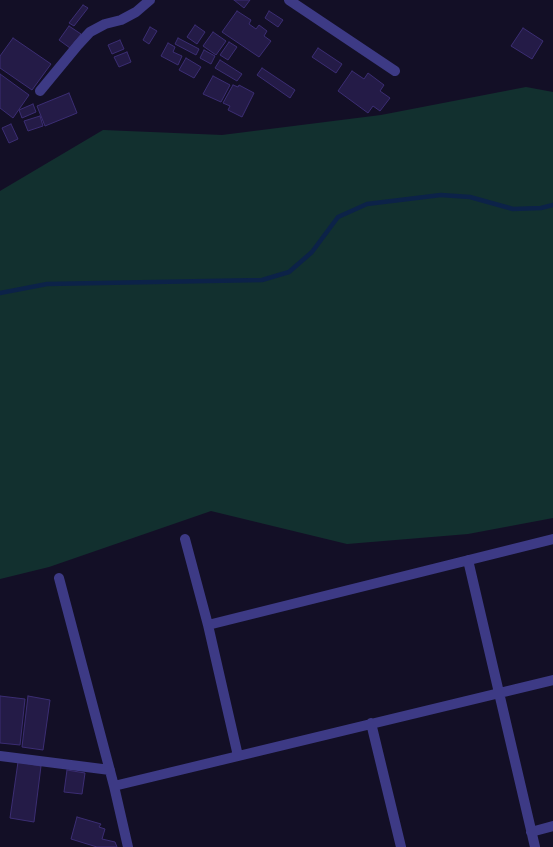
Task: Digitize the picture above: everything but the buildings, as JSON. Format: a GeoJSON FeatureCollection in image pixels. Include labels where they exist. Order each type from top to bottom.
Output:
{"type":"FeatureCollection","features":[{"type":"Feature","properties":{"kind":"street"},"geometry":{"type":"LineString","coordinates":[[40,91],[78,44],[90,32],[105,24],[121,20],[136,12],[150,0]]}},
{"type":"Feature","properties":{"kind":"street"},"geometry":{"type":"LineString","coordinates":[[289,0],[395,71]]}},
{"type":"Feature","properties":{"kind":"street"},"geometry":{"type":"LineString","coordinates":[[185,539],[208,625],[238,756]]}},
{"type":"Feature","properties":{"kind":"street"},"geometry":{"type":"LineString","coordinates":[[208,625],[553,539]]}},
{"type":"Feature","properties":{"kind":"street"},"geometry":{"type":"LineString","coordinates":[[468,560],[535,847]]}},
{"type":"Feature","properties":{"kind":"street"},"geometry":{"type":"LineString","coordinates":[[59,578],[110,770],[128,847]]}},
{"type":"Feature","properties":{"kind":"street"},"geometry":{"type":"LineString","coordinates":[[114,786],[553,680]]}},
{"type":"Feature","properties":{"kind":"street"},"geometry":{"type":"LineString","coordinates":[[371,724],[400,847]]}},
{"type":"Feature","properties":{"kind":"street"},"geometry":{"type":"LineString","coordinates":[[0,756],[110,770]]}},
{"type":"Feature","properties":{"kind":"street"},"geometry":{"type":"LineString","coordinates":[[531,832],[553,826]]}},
{"type":"Feature","properties":{"kind":"green space"},"geometry":{"type":"Polygon","coordinates":[[[526,87],[553,92],[553,518],[468,534],[347,544],[211,511],[49,567],[0,579],[0,191],[103,130],[222,135],[381,115],[526,87]]]}},
{"type":"Feature","properties":{"kind":"waterway"},"geometry":{"type":"LineString","coordinates":[[0,293],[47,284],[262,280],[289,272],[312,252],[338,217],[367,204],[441,195],[470,197],[513,209],[541,208],[553,205]]}}]}
